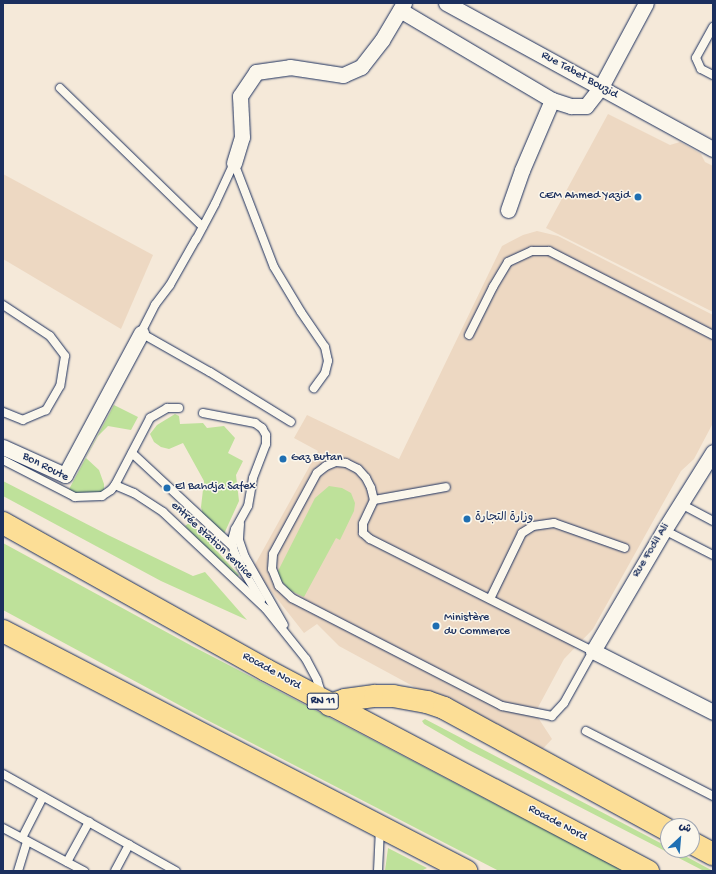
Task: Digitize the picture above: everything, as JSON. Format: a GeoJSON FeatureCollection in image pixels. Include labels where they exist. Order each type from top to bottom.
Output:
{"type":"FeatureCollection","features":[{"type":"Feature","properties":{"kind":"highway","name":"Rocade Nord"},"geometry":{"type":"LineString","coordinates":[[3,524],[327,703],[648,871]]}},
{"type":"Feature","properties":{"kind":"highway"},"geometry":{"type":"LineString","coordinates":[[3,631],[380,827],[455,869]]}},
{"type":"Feature","properties":{"kind":"highway"},"geometry":{"type":"LineString","coordinates":[[327,703],[375,696],[393,696],[428,702],[444,708],[660,826]]}},
{"type":"Feature","properties":{"kind":"highway"},"geometry":{"type":"LineString","coordinates":[[700,847],[713,854]]}},
{"type":"Feature","properties":{"kind":"street","name":"Rue Tabet Bouzid"},"geometry":{"type":"LineString","coordinates":[[446,3],[713,149]]}},
{"type":"Feature","properties":{"kind":"street"},"geometry":{"type":"LineString","coordinates":[[234,163],[242,137],[240,96],[256,72],[290,68],[343,75],[360,67],[382,40],[402,7],[552,100],[571,106],[586,106],[601,87],[646,3]]}},
{"type":"Feature","properties":{"kind":"street"},"geometry":{"type":"LineString","coordinates":[[508,210],[522,170],[552,100]]}},
{"type":"Feature","properties":{"kind":"street"},"geometry":{"type":"LineString","coordinates":[[3,447],[64,475],[140,333]]}},
{"type":"Feature","properties":{"kind":"street","name":"Rue Fodil Ali"},"geometry":{"type":"LineString","coordinates":[[593,651],[664,530],[713,452]]}},
{"type":"Feature","properties":{"kind":"street"},"geometry":{"type":"LineString","coordinates":[[593,651],[713,712]]}},
{"type":"Feature","properties":{"kind":"lane"},"geometry":{"type":"LineString","coordinates":[[713,27],[696,58],[700,69],[713,75]]}},
{"type":"Feature","properties":{"kind":"lane"},"geometry":{"type":"LineString","coordinates":[[60,88],[203,227]]}},
{"type":"Feature","properties":{"kind":"lane"},"geometry":{"type":"LineString","coordinates":[[234,163],[203,227],[140,333],[210,372],[291,422]]}},
{"type":"Feature","properties":{"kind":"lane"},"geometry":{"type":"LineString","coordinates":[[234,163],[274,267],[301,312],[325,347],[328,360],[326,373],[314,388]]}},
{"type":"Feature","properties":{"kind":"lane"},"geometry":{"type":"LineString","coordinates":[[469,335],[493,287],[508,262],[532,251],[549,251],[713,335]]}},
{"type":"Feature","properties":{"kind":"lane"},"geometry":{"type":"LineString","coordinates":[[3,306],[50,336],[65,356],[60,386],[46,410],[23,420],[3,412]]}},
{"type":"Feature","properties":{"kind":"lane"},"geometry":{"type":"LineString","coordinates":[[114,484],[150,418],[167,408],[179,408]]}},
{"type":"Feature","properties":{"kind":"lane","name":"entrée station service"},"geometry":{"type":"LineString","coordinates":[[203,413],[256,423],[264,432],[266,444],[253,478],[248,506],[232,535],[232,546],[243,570],[266,609]]}},
{"type":"Feature","properties":{"kind":"lane"},"geometry":{"type":"LineString","coordinates":[[132,453],[232,546]]}},
{"type":"Feature","properties":{"kind":"lane","name":"Bon Route"},"geometry":{"type":"LineString","coordinates":[[3,460],[75,497],[102,496],[111,490],[114,484]]}},
{"type":"Feature","properties":{"kind":"lane"},"geometry":{"type":"LineString","coordinates":[[336,462],[346,463],[358,468],[372,488],[374,500],[363,524],[363,533],[370,539],[593,651],[564,703],[552,716],[538,715],[502,706],[292,598],[279,586],[272,569],[274,554],[316,473],[326,466],[336,462]]}},
{"type":"Feature","properties":{"kind":"lane","name":"entrée station service"},"geometry":{"type":"LineString","coordinates":[[114,484],[134,494],[163,512],[266,609],[298,648],[312,670],[327,703]]}},
{"type":"Feature","properties":{"kind":"lane"},"geometry":{"type":"LineString","coordinates":[[374,500],[446,487]]}},
{"type":"Feature","properties":{"kind":"lane"},"geometry":{"type":"LineString","coordinates":[[681,504],[713,521]]}},
{"type":"Feature","properties":{"kind":"lane"},"geometry":{"type":"LineString","coordinates":[[243,515],[239,531],[241,548],[298,648]]}},
{"type":"Feature","properties":{"kind":"lane"},"geometry":{"type":"LineString","coordinates":[[490,599],[522,533],[533,526],[554,524],[625,548]]}},
{"type":"Feature","properties":{"kind":"lane"},"geometry":{"type":"LineString","coordinates":[[664,530],[713,555]]}},
{"type":"Feature","properties":{"kind":"lane"},"geometry":{"type":"LineString","coordinates":[[586,731],[713,796]]}},
{"type":"Feature","properties":{"kind":"lane"},"geometry":{"type":"LineString","coordinates":[[3,774],[176,871]]}},
{"type":"Feature","properties":{"kind":"lane"},"geometry":{"type":"LineString","coordinates":[[18,871],[25,839],[43,797]]}},
{"type":"Feature","properties":{"kind":"lane"},"geometry":{"type":"LineString","coordinates":[[67,862],[89,822]]}},
{"type":"Feature","properties":{"kind":"lane"},"geometry":{"type":"LineString","coordinates":[[378,871],[380,827]]}},
{"type":"Feature","properties":{"kind":"lane"},"geometry":{"type":"LineString","coordinates":[[3,828],[81,870]]}},
{"type":"Feature","properties":{"kind":"lane"},"geometry":{"type":"LineString","coordinates":[[115,871],[129,845]]}},
{"type":"Feature","properties":{"kind":"shaded area","name":"CEM Ahmed Yazid"},"geometry":{"type":"Polygon","coordinates":[[[608,114],[670,145],[680,142],[701,154],[705,162],[713,166],[713,312],[546,228],[608,114]]]}},
{"type":"Feature","properties":{"kind":"shaded area"},"geometry":{"type":"Polygon","coordinates":[[[3,174],[153,255],[121,329],[3,259],[3,174]]]}},
{"type":"Feature","properties":{"kind":"shaded area","name":"وزارة التجارة"},"geometry":{"type":"Polygon","coordinates":[[[537,231],[558,236],[713,315],[713,423],[694,459],[681,471],[593,629],[564,659],[535,713],[552,739],[538,754],[339,646],[317,624],[304,633],[253,568],[318,451],[294,438],[307,415],[399,459],[502,246],[523,235],[537,231]]]}},
{"type":"Feature","properties":{"kind":"green space"},"geometry":{"type":"Polygon","coordinates":[[[114,405],[138,417],[131,430],[108,426],[98,436],[86,458],[99,470],[104,484],[104,491],[90,498],[67,493],[114,405]]]}},
{"type":"Feature","properties":{"kind":"green space"},"geometry":{"type":"Polygon","coordinates":[[[175,414],[179,416],[180,424],[203,423],[207,428],[224,426],[235,438],[228,453],[243,461],[236,475],[239,501],[224,534],[204,519],[201,507],[204,481],[183,443],[169,449],[161,447],[154,442],[150,434],[157,425],[175,414]]]}},
{"type":"Feature","properties":{"kind":"green space"},"geometry":{"type":"Polygon","coordinates":[[[3,481],[108,535],[193,576],[205,572],[247,620],[161,581],[3,496],[3,481]]]}},
{"type":"Feature","properties":{"kind":"green space"},"geometry":{"type":"Polygon","coordinates":[[[329,486],[342,488],[351,493],[355,503],[354,511],[340,540],[336,538],[304,597],[289,590],[278,576],[278,571],[315,498],[329,486]]]}},
{"type":"Feature","properties":{"kind":"green space"},"geometry":{"type":"Polygon","coordinates":[[[190,522],[239,575],[235,579],[185,526],[190,522]]]}},
{"type":"Feature","properties":{"kind":"green space"},"geometry":{"type":"Polygon","coordinates":[[[3,543],[192,646],[624,871],[499,871],[205,719],[3,610],[3,543]]]}},
{"type":"Feature","properties":{"kind":"green space"},"geometry":{"type":"Polygon","coordinates":[[[425,719],[660,843],[660,848],[467,749],[424,724],[422,721],[425,719]]]}},
{"type":"Feature","properties":{"kind":"green space"},"geometry":{"type":"Polygon","coordinates":[[[388,848],[427,868],[421,871],[385,871],[388,848]]]}},
{"type":"Feature","properties":{"kind":"green space"},"geometry":{"type":"Polygon","coordinates":[[[679,858],[689,858],[713,871],[704,871],[679,858]]]}},
{"type":"Feature","properties":{"kind":"place","name":"CEM Ahmed Yazid"},"geometry":{"type":"Point","coordinates":[638,197]}},
{"type":"Feature","properties":{"kind":"place","name":"Gaz Butan"},"geometry":{"type":"Point","coordinates":[283,459]}},
{"type":"Feature","properties":{"kind":"place","name":"El Bahdja Safex"},"geometry":{"type":"Point","coordinates":[167,488]}},
{"type":"Feature","properties":{"kind":"place","name":"وزارة التجارة"},"geometry":{"type":"Point","coordinates":[467,519]}},
{"type":"Feature","properties":{"kind":"place","name":"Ministère du Commerce"},"geometry":{"type":"Point","coordinates":[436,626]}}]}
